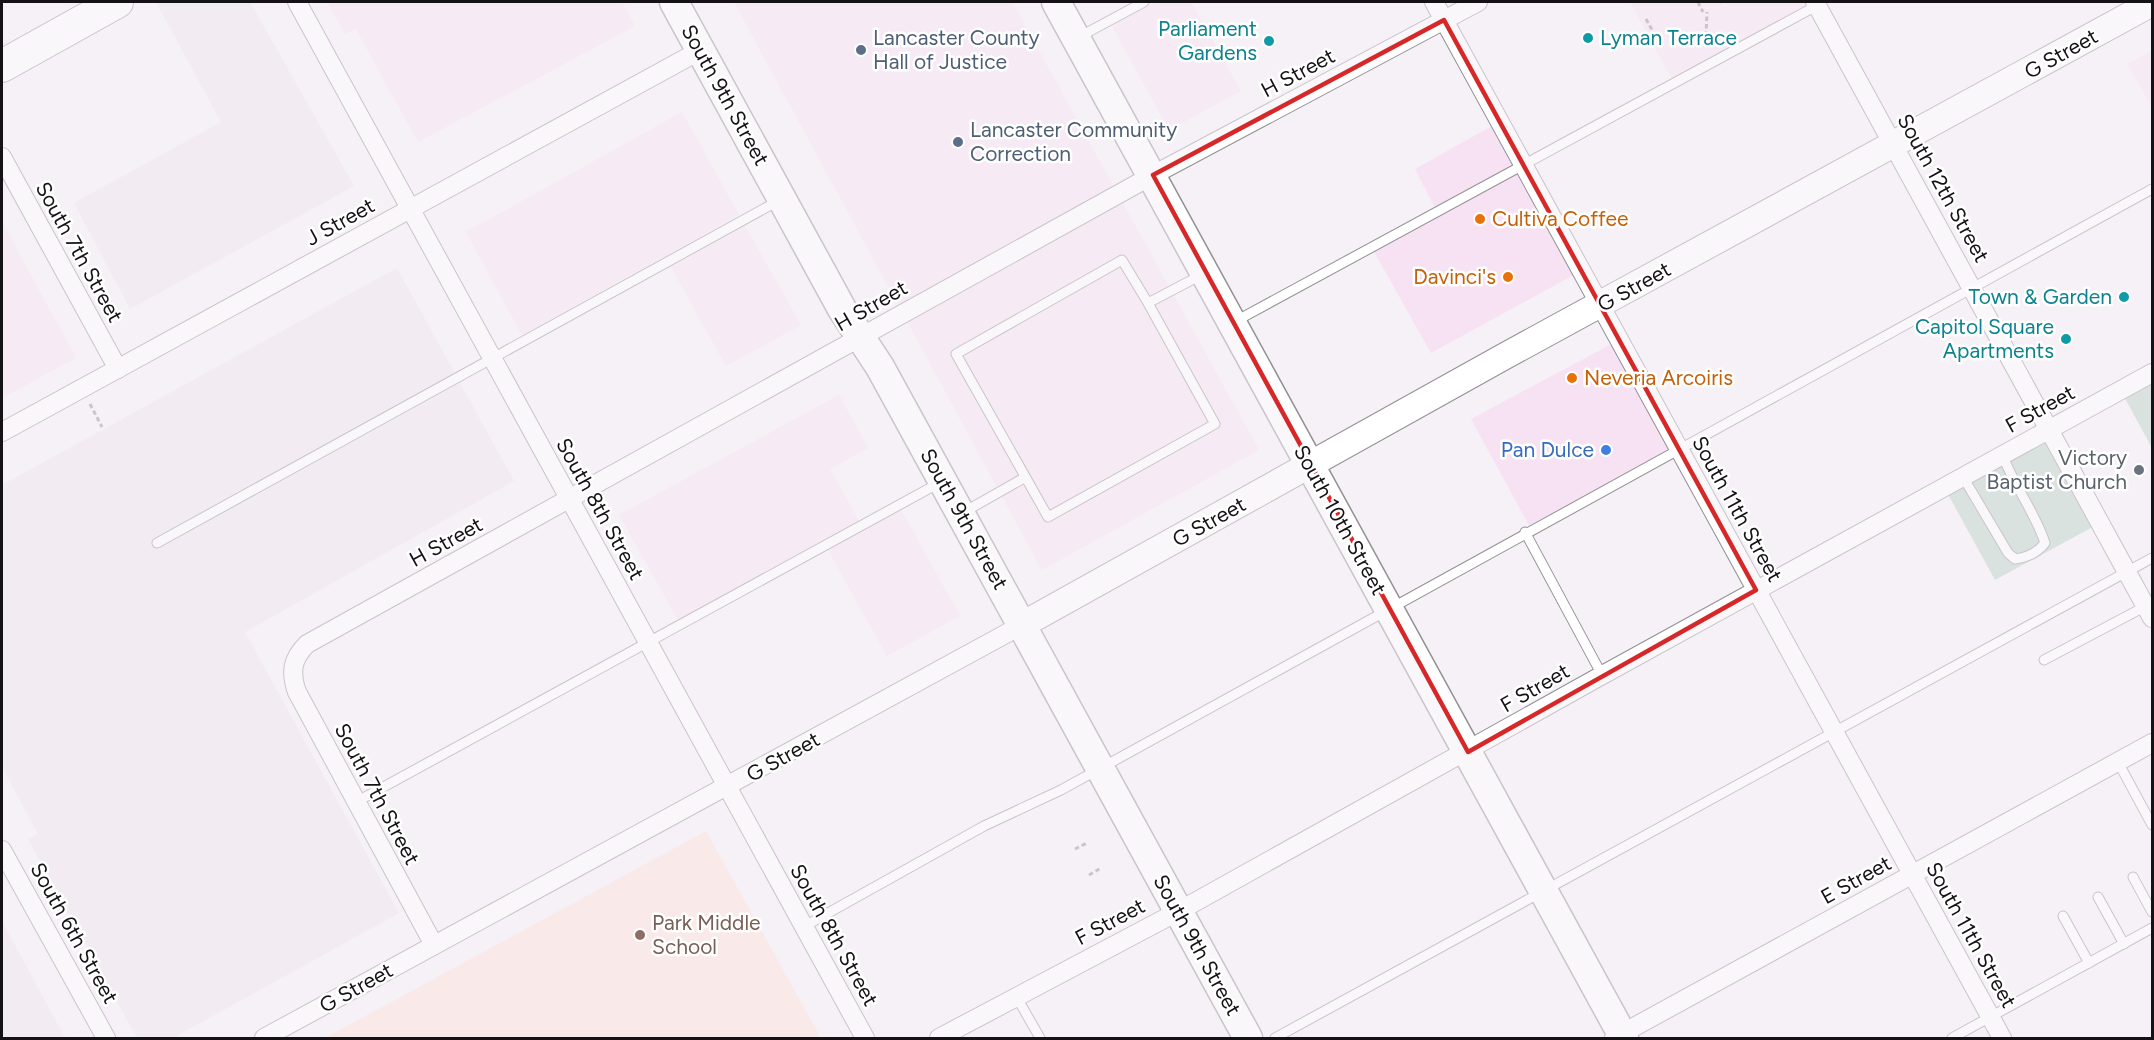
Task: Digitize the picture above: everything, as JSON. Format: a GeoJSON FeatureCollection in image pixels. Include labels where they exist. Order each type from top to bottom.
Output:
{"type":"FeatureCollection","features":[{"type":"Feature","properties":{"kind":"highway"},"geometry":{"type":"LineString","coordinates":[[2,66],[117,2]]}},
{"type":"Feature","properties":{"kind":"main road","name":"South 9th Street"},"geometry":{"type":"LineString","coordinates":[[674,2],[842,309],[861,337],[961,513],[1248,1038]]}},
{"type":"Feature","properties":{"kind":"main road","name":"South 10th Street"},"geometry":{"type":"LineString","coordinates":[[1056,2],[1468,752],[1619,1037]]}},
{"type":"Feature","properties":{"kind":"street","name":"South 8th Street"},"geometry":{"type":"LineString","coordinates":[[297,2],[865,1038]]}},
{"type":"Feature","properties":{"kind":"street","name":"South 11th Street"},"geometry":{"type":"LineString","coordinates":[[1434,2],[2002,1038]]}},
{"type":"Feature","properties":{"kind":"street","name":"H Street"},"geometry":{"type":"LineString","coordinates":[[294,661],[307,644],[1153,175],[1478,2]]}},
{"type":"Feature","properties":{"kind":"street","name":"South 12th Street"},"geometry":{"type":"LineString","coordinates":[[1819,3],[2149,612]]}},
{"type":"Feature","properties":{"kind":"street","name":"G Street"},"geometry":{"type":"LineString","coordinates":[[264,1038],[728,787],[2152,3]]}},
{"type":"Feature","properties":{"kind":"street","name":"J Street"},"geometry":{"type":"LineString","coordinates":[[2,432],[701,50]]}},
{"type":"Feature","properties":{"kind":"street","name":"South 7th Street"},"geometry":{"type":"LineString","coordinates":[[2,156],[118,369]]}},
{"type":"Feature","properties":{"kind":"street","name":"F Street"},"geometry":{"type":"LineString","coordinates":[[939,1038],[1179,911],[1468,752],[1602,675],[2152,373]]}},
{"type":"Feature","properties":{"kind":"street","name":"South 7th Street"},"geometry":{"type":"LineString","coordinates":[[294,661],[293,682],[297,692],[434,945]]}},
{"type":"Feature","properties":{"kind":"street","name":"E Street"},"geometry":{"type":"LineString","coordinates":[[1619,1037],[2152,743]]}},
{"type":"Feature","properties":{"kind":"street","name":"South 6th Street"},"geometry":{"type":"LineString","coordinates":[[2,850],[106,1038]]}},
{"type":"Feature","properties":{"kind":"lane"},"geometry":{"type":"LineString","coordinates":[[1076,38],[1144,2]]}},
{"type":"Feature","properties":{"kind":"lane"},"geometry":{"type":"LineString","coordinates":[[1232,323],[1819,3]]}},
{"type":"Feature","properties":{"kind":"lane"},"geometry":{"type":"LineString","coordinates":[[803,927],[984,826],[1101,768],[1389,610],[1525,532],[2152,189]]}},
{"type":"Feature","properties":{"kind":"lane"},"geometry":{"type":"LineString","coordinates":[[157,543],[782,198]]}},
{"type":"Feature","properties":{"kind":"lane"},"geometry":{"type":"LineString","coordinates":[[1122,260],[1215,424],[1048,517],[1024,478],[956,354],[1122,260]]}},
{"type":"Feature","properties":{"kind":"lane"},"geometry":{"type":"LineString","coordinates":[[1148,303],[1204,273]]}},
{"type":"Feature","properties":{"kind":"lane"},"geometry":{"type":"LineString","coordinates":[[1963,477],[2008,552],[2015,559],[2027,557],[2039,550],[2045,543],[2011,479],[2003,456]]}},
{"type":"Feature","properties":{"kind":"lane"},"geometry":{"type":"LineString","coordinates":[[961,513],[1024,478]]}},
{"type":"Feature","properties":{"kind":"lane"},"geometry":{"type":"LineString","coordinates":[[356,802],[943,481]]}},
{"type":"Feature","properties":{"kind":"lane"},"geometry":{"type":"LineString","coordinates":[[1525,532],[1602,675]]}},
{"type":"Feature","properties":{"kind":"lane"},"geometry":{"type":"LineString","coordinates":[[1275,1038],[2152,558]]}},
{"type":"Feature","properties":{"kind":"lane"},"geometry":{"type":"LineString","coordinates":[[2044,660],[2149,612]]}},
{"type":"Feature","properties":{"kind":"lane"},"geometry":{"type":"LineString","coordinates":[[2118,762],[2152,825]]}},
{"type":"Feature","properties":{"kind":"lane"},"geometry":{"type":"LineString","coordinates":[[2133,877],[2152,912]]}},
{"type":"Feature","properties":{"kind":"lane"},"geometry":{"type":"LineString","coordinates":[[2098,897],[2124,944]]}},
{"type":"Feature","properties":{"kind":"lane"},"geometry":{"type":"LineString","coordinates":[[2063,916],[2089,963]]}},
{"type":"Feature","properties":{"kind":"lane"},"geometry":{"type":"LineString","coordinates":[[1952,1038],[2152,928]]}},
{"type":"Feature","properties":{"kind":"lane"},"geometry":{"type":"LineString","coordinates":[[1017,996],[1040,1038]]}},
{"type":"Feature","properties":{"kind":"path"},"geometry":{"type":"LineString","coordinates":[[1698,2],[1705,12],[1706,36]]}},
{"type":"Feature","properties":{"kind":"path"},"geometry":{"type":"LineString","coordinates":[[1646,19],[1656,37]]}},
{"type":"Feature","properties":{"kind":"path"},"geometry":{"type":"LineString","coordinates":[[82,389],[102,427]]}},
{"type":"Feature","properties":{"kind":"path"},"geometry":{"type":"LineString","coordinates":[[1076,849],[1087,843]]}},
{"type":"Feature","properties":{"kind":"path"},"geometry":{"type":"LineString","coordinates":[[1089,874],[1101,868]]}},
{"type":"Feature","properties":{"kind":"highlighted area"},"geometry":{"type":"Polygon","coordinates":[[[1444,20],[1756,590],[1468,752],[1153,175],[1444,20]]]}},
{"type":"Feature","properties":{"kind":"shaded area"},"geometry":{"type":"Polygon","coordinates":[[[156,2],[250,2],[354,186],[130,309],[74,203],[221,122],[156,2]]]}},
{"type":"Feature","properties":{"kind":"shaded area"},"geometry":{"type":"Polygon","coordinates":[[[327,2],[622,2],[635,26],[418,142],[356,29],[345,34],[327,2]]]}},
{"type":"Feature","properties":{"kind":"shaded area"},"geometry":{"type":"Polygon","coordinates":[[[734,2],[1012,2],[1259,450],[1042,570],[734,2]]]}},
{"type":"Feature","properties":{"kind":"shaded area"},"geometry":{"type":"Polygon","coordinates":[[[1155,2],[1191,2],[1241,91],[1169,130],[1112,26],[1155,2]]]}},
{"type":"Feature","properties":{"kind":"shaded area"},"geometry":{"type":"Polygon","coordinates":[[[1630,2],[1815,2],[1674,83],[1630,2]]]}},
{"type":"Feature","properties":{"kind":"shaded area"},"geometry":{"type":"Polygon","coordinates":[[[2152,50],[2152,108],[2128,64],[2152,50]]]}},
{"type":"Feature","properties":{"kind":"shaded area"},"geometry":{"type":"Polygon","coordinates":[[[682,112],[739,215],[522,335],[466,232],[682,112]]]}},
{"type":"Feature","properties":{"kind":"shaded area"},"geometry":{"type":"Polygon","coordinates":[[[1499,122],[1581,271],[1431,353],[1372,248],[1437,212],[1415,169],[1499,122]]]}},
{"type":"Feature","properties":{"kind":"shaded area"},"geometry":{"type":"Polygon","coordinates":[[[2,222],[76,358],[2,398],[2,222]]]}},
{"type":"Feature","properties":{"kind":"shaded area"},"geometry":{"type":"Polygon","coordinates":[[[745,226],[801,325],[726,366],[671,267],[745,226]]]}},
{"type":"Feature","properties":{"kind":"shaded area"},"geometry":{"type":"Polygon","coordinates":[[[397,268],[514,481],[245,632],[399,913],[173,1038],[137,1038],[28,839],[38,834],[2,767],[2,485],[397,268]]]}},
{"type":"Feature","properties":{"kind":"shaded area"},"geometry":{"type":"Polygon","coordinates":[[[1619,340],[1678,448],[1531,529],[1471,419],[1619,340]]]}},
{"type":"Feature","properties":{"kind":"shaded area"},"geometry":{"type":"Polygon","coordinates":[[[839,395],[868,448],[830,469],[859,521],[678,620],[619,515],[839,395]]]}},
{"type":"Feature","properties":{"kind":"shaded area"},"geometry":{"type":"Polygon","coordinates":[[[901,510],[960,616],[887,656],[828,550],[901,510]]]}},
{"type":"Feature","properties":{"kind":"shaded area","name":"Park Middle School"},"geometry":{"type":"Polygon","coordinates":[[[706,831],[821,1038],[325,1038],[706,831]]]}},
{"type":"Feature","properties":{"kind":"shaded area"},"geometry":{"type":"Polygon","coordinates":[[[2,921],[65,1038],[2,1038],[2,921]]]}},
{"type":"Feature","properties":{"kind":"green space"},"geometry":{"type":"Polygon","coordinates":[[[2152,373],[2152,448],[2121,391],[2152,373]]]}},
{"type":"Feature","properties":{"kind":"green space"},"geometry":{"type":"Polygon","coordinates":[[[2049,430],[2100,523],[1995,580],[1944,487],[2049,430]]]}},
{"type":"Feature","properties":{"kind":"place","name":"Lyman Terrace"},"geometry":{"type":"Point","coordinates":[1588,38]}},
{"type":"Feature","properties":{"kind":"place","name":"Parliament Gardens"},"geometry":{"type":"Point","coordinates":[1269,41]}},
{"type":"Feature","properties":{"kind":"place","name":"Lancaster County Hall of Justice"},"geometry":{"type":"Point","coordinates":[861,50]}},
{"type":"Feature","properties":{"kind":"place","name":"Lancaster Community Correction"},"geometry":{"type":"Point","coordinates":[958,142]}},
{"type":"Feature","properties":{"kind":"place","name":"Cultiva Coffee"},"geometry":{"type":"Point","coordinates":[1480,219]}},
{"type":"Feature","properties":{"kind":"place","name":"Davinci's"},"geometry":{"type":"Point","coordinates":[1508,277]}},
{"type":"Feature","properties":{"kind":"place","name":"Town & Garden"},"geometry":{"type":"Point","coordinates":[2124,297]}},
{"type":"Feature","properties":{"kind":"place","name":"Capitol Square Apartments"},"geometry":{"type":"Point","coordinates":[2066,339]}},
{"type":"Feature","properties":{"kind":"place","name":"Neveria Arcoiris"},"geometry":{"type":"Point","coordinates":[1572,378]}},
{"type":"Feature","properties":{"kind":"place","name":"Pan Dulce"},"geometry":{"type":"Point","coordinates":[1606,450]}},
{"type":"Feature","properties":{"kind":"place","name":"Victory Baptist Church"},"geometry":{"type":"Point","coordinates":[2139,470]}},
{"type":"Feature","properties":{"kind":"place","name":"Park Middle School"},"geometry":{"type":"Point","coordinates":[640,935]}}]}
